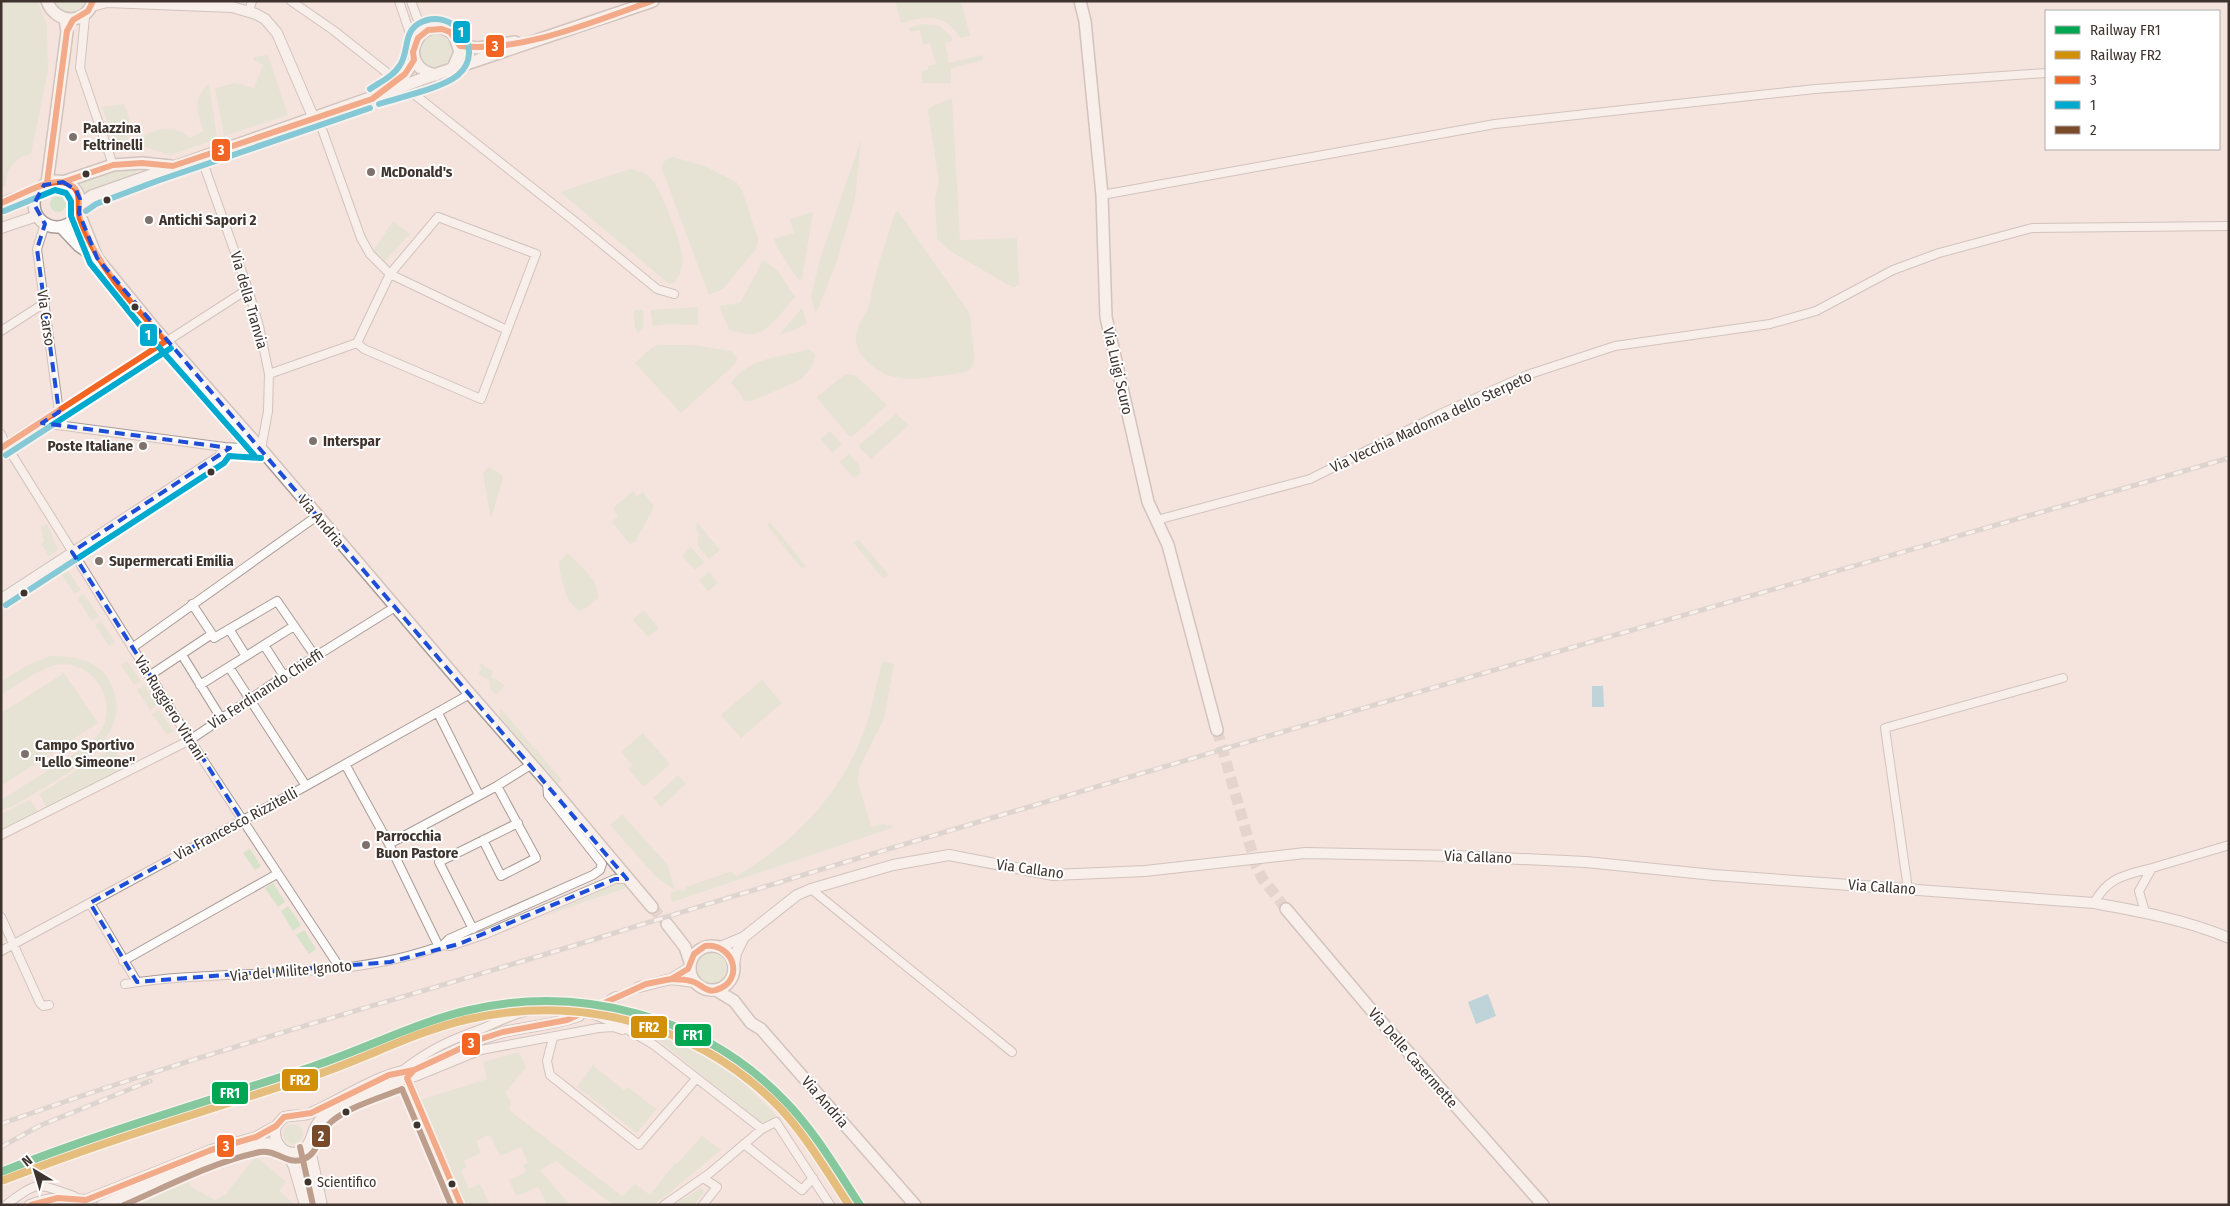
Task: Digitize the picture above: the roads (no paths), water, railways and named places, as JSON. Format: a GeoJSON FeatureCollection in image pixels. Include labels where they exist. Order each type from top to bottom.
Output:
{"type":"FeatureCollection","features":[{"type":"Feature","properties":{"kind":"main road"},"geometry":{"type":"LineString","coordinates":[[47,1],[50,9],[56,16],[69,20],[85,14],[92,4]]}},
{"type":"Feature","properties":{"kind":"main road"},"geometry":{"type":"LineString","coordinates":[[453,68],[653,1]]}},
{"type":"Feature","properties":{"kind":"main road","name":"Via Luigi Scuro"},"geometry":{"type":"LineString","coordinates":[[1080,1],[1085,21],[1102,195],[1106,317],[1148,502],[1168,545],[1217,730]]}},
{"type":"Feature","properties":{"kind":"main road"},"geometry":{"type":"LineString","coordinates":[[69,20],[44,186],[34,204],[41,220],[61,227],[72,222],[80,208],[92,196],[172,166],[372,99],[405,74],[412,64],[414,45],[421,34],[427,30],[438,28],[450,32],[460,46],[459,58],[453,68],[448,72],[383,92]]}},
{"type":"Feature","properties":{"kind":"main road"},"geometry":{"type":"LineString","coordinates":[[460,46],[478,48],[553,36]]}},
{"type":"Feature","properties":{"kind":"main road"},"geometry":{"type":"LineString","coordinates":[[412,64],[436,75]]}},
{"type":"Feature","properties":{"kind":"main road"},"geometry":{"type":"LineString","coordinates":[[44,186],[113,165],[142,162],[172,166]]}},
{"type":"Feature","properties":{"kind":"main road"},"geometry":{"type":"LineString","coordinates":[[62,182],[76,190],[80,208]]}},
{"type":"Feature","properties":{"kind":"main road","name":"Via Andria"},"geometry":{"type":"LineString","coordinates":[[80,208],[97,258]]}},
{"type":"Feature","properties":{"kind":"main road","name":"Via Andria"},"geometry":{"type":"LineString","coordinates":[[61,227],[79,246],[97,258],[166,341],[548,782],[652,908]]}},
{"type":"Feature","properties":{"kind":"main road","name":"Via Delle Casermette"},"geometry":{"type":"LineString","coordinates":[[1286,909],[1379,1019],[1543,1205]]}},
{"type":"Feature","properties":{"kind":"main road"},"geometry":{"type":"LineString","coordinates":[[667,924],[685,947],[694,982],[701,988],[716,990],[729,982],[733,974],[734,964],[729,954],[720,947],[710,946],[702,948],[694,954],[690,965]]}},
{"type":"Feature","properties":{"kind":"main road"},"geometry":{"type":"LineString","coordinates":[[678,936],[702,948]]}},
{"type":"Feature","properties":{"kind":"main road","name":"Via Andria"},"geometry":{"type":"LineString","coordinates":[[729,982],[734,1001]]}},
{"type":"Feature","properties":{"kind":"main road","name":"Via Andria"},"geometry":{"type":"LineString","coordinates":[[716,990],[734,1001],[750,1022],[761,1029],[915,1205]]}},
{"type":"Feature","properties":{"kind":"street"},"geometry":{"type":"LineString","coordinates":[[291,1],[333,30],[566,214],[657,289],[674,294]]}},
{"type":"Feature","properties":{"kind":"street"},"geometry":{"type":"LineString","coordinates":[[399,1],[408,33],[414,45]]}},
{"type":"Feature","properties":{"kind":"street"},"geometry":{"type":"LineString","coordinates":[[411,1],[418,20],[427,30]]}},
{"type":"Feature","properties":{"kind":"street"},"geometry":{"type":"LineString","coordinates":[[92,4],[107,2],[251,6],[277,34],[314,119]]}},
{"type":"Feature","properties":{"kind":"street"},"geometry":{"type":"LineString","coordinates":[[86,17],[80,68],[113,165]]}},
{"type":"Feature","properties":{"kind":"street"},"geometry":{"type":"LineString","coordinates":[[1102,195],[1495,124],[1814,88],[2045,73]]}},
{"type":"Feature","properties":{"kind":"street"},"geometry":{"type":"LineString","coordinates":[[322,129],[361,238],[370,254],[390,274],[506,330]]}},
{"type":"Feature","properties":{"kind":"street","name":"Via della Tranvia"},"geometry":{"type":"LineString","coordinates":[[201,156],[248,289],[259,326],[269,374],[268,411],[261,449]]}},
{"type":"Feature","properties":{"kind":"street"},"geometry":{"type":"LineString","coordinates":[[1,203],[44,186]]}},
{"type":"Feature","properties":{"kind":"street"},"geometry":{"type":"LineString","coordinates":[[269,374],[357,343],[390,274],[438,217],[536,254],[481,398],[364,349],[357,343]]}},
{"type":"Feature","properties":{"kind":"street"},"geometry":{"type":"LineString","coordinates":[[1,228],[41,220]]}},
{"type":"Feature","properties":{"kind":"street","name":"Via Carso"},"geometry":{"type":"LineString","coordinates":[[41,220],[37,250],[59,412]]}},
{"type":"Feature","properties":{"kind":"street","name":"Via Vecchia Madonna dello Sterpeto"},"geometry":{"type":"LineString","coordinates":[[1157,520],[1310,479],[1440,414],[1527,375],[1615,346],[1770,324],[1816,310],[1893,270],[1939,253],[2032,228],[2229,226]]}},
{"type":"Feature","properties":{"kind":"street"},"geometry":{"type":"LineString","coordinates":[[4,447],[248,289]]}},
{"type":"Feature","properties":{"kind":"street"},"geometry":{"type":"LineString","coordinates":[[1,331],[44,304]]}},
{"type":"Feature","properties":{"kind":"street"},"geometry":{"type":"LineString","coordinates":[[42,423],[224,447],[261,449]]}},
{"type":"Feature","properties":{"kind":"street","name":"Via Ruggiero Vitrani"},"geometry":{"type":"LineString","coordinates":[[1,434],[4,447],[149,676],[340,968]]}},
{"type":"Feature","properties":{"kind":"street"},"geometry":{"type":"LineString","coordinates":[[1,598],[219,456],[224,447]]}},
{"type":"Feature","properties":{"kind":"street"},"geometry":{"type":"LineString","coordinates":[[132,648],[317,516]]}},
{"type":"Feature","properties":{"kind":"street"},"geometry":{"type":"LineString","coordinates":[[192,604],[214,638],[277,601],[315,656]]}},
{"type":"Feature","properties":{"kind":"street","name":"Via Ferdinando Chieffi"},"geometry":{"type":"LineString","coordinates":[[1,835],[190,740],[284,676],[395,607]]}},
{"type":"Feature","properties":{"kind":"street"},"geometry":{"type":"LineString","coordinates":[[200,684],[294,626]]}},
{"type":"Feature","properties":{"kind":"street"},"geometry":{"type":"LineString","coordinates":[[229,630],[246,656]]}},
{"type":"Feature","properties":{"kind":"street"},"geometry":{"type":"LineString","coordinates":[[149,676],[212,634]]}},
{"type":"Feature","properties":{"kind":"street"},"geometry":{"type":"LineString","coordinates":[[264,646],[284,676]]}},
{"type":"Feature","properties":{"kind":"street"},"geometry":{"type":"LineString","coordinates":[[182,655],[222,718]]}},
{"type":"Feature","properties":{"kind":"street"},"geometry":{"type":"LineString","coordinates":[[229,667],[306,786]]}},
{"type":"Feature","properties":{"kind":"street"},"geometry":{"type":"LineString","coordinates":[[1908,889],[1885,728],[2063,678]]}},
{"type":"Feature","properties":{"kind":"street","name":"Via Francesco Rizzitelli"},"geometry":{"type":"LineString","coordinates":[[1,951],[306,786],[470,694]]}},
{"type":"Feature","properties":{"kind":"street"},"geometry":{"type":"LineString","coordinates":[[438,713],[480,795]]}},
{"type":"Feature","properties":{"kind":"street"},"geometry":{"type":"LineString","coordinates":[[345,764],[441,946]]}},
{"type":"Feature","properties":{"kind":"street"},"geometry":{"type":"LineString","coordinates":[[388,844],[497,786],[532,764]]}},
{"type":"Feature","properties":{"kind":"street","name":"Via Andria"},"geometry":{"type":"LineString","coordinates":[[548,782],[548,795],[602,864]]}},
{"type":"Feature","properties":{"kind":"street"},"geometry":{"type":"LineString","coordinates":[[483,840],[501,876],[536,858],[497,786]]}},
{"type":"Feature","properties":{"kind":"street"},"geometry":{"type":"LineString","coordinates":[[473,929],[439,862],[518,823]]}},
{"type":"Feature","properties":{"kind":"street"},"geometry":{"type":"LineString","coordinates":[[2094,903],[2100,891],[2116,878],[2229,845]]}},
{"type":"Feature","properties":{"kind":"street","name":"Via Callano"},"geometry":{"type":"LineString","coordinates":[[720,947],[744,937],[797,895],[811,889],[893,865],[949,855],[1053,875],[1145,871],[1305,853],[1586,862],[1714,875],[2094,903],[2145,912],[2229,938]]}},
{"type":"Feature","properties":{"kind":"street","name":"Via del Milite Ignoto"},"geometry":{"type":"LineString","coordinates":[[441,946],[449,939],[593,875],[600,870],[602,864]]}},
{"type":"Feature","properties":{"kind":"street"},"geometry":{"type":"LineString","coordinates":[[2145,912],[2138,891],[2152,868]]}},
{"type":"Feature","properties":{"kind":"street"},"geometry":{"type":"LineString","coordinates":[[123,961],[277,874]]}},
{"type":"Feature","properties":{"kind":"street","name":"Via del Milite Ignoto"},"geometry":{"type":"LineString","coordinates":[[125,984],[340,968],[390,962],[486,934],[614,879],[628,879]]}},
{"type":"Feature","properties":{"kind":"street"},"geometry":{"type":"LineString","coordinates":[[811,889],[1012,1052]]}},
{"type":"Feature","properties":{"kind":"street"},"geometry":{"type":"LineString","coordinates":[[90,903],[137,982]]}},
{"type":"Feature","properties":{"kind":"street"},"geometry":{"type":"LineString","coordinates":[[1,917],[40,1003],[43,1006],[49,1005]]}},
{"type":"Feature","properties":{"kind":"street","name":"Via Callano"},"geometry":{"type":"LineString","coordinates":[[734,964],[736,953],[744,937]]}},
{"type":"Feature","properties":{"kind":"street"},"geometry":{"type":"LineString","coordinates":[[639,987],[670,979],[690,965]]}},
{"type":"Feature","properties":{"kind":"street"},"geometry":{"type":"LineString","coordinates":[[670,979],[694,982]]}},
{"type":"Feature","properties":{"kind":"street"},"geometry":{"type":"LineString","coordinates":[[73,1205],[211,1150],[256,1137],[276,1126],[284,1117],[308,1114],[340,1097],[408,1074],[439,1045],[529,1011],[543,1008],[562,1009],[599,1016],[636,1034],[654,1045],[762,1129]]}},
{"type":"Feature","properties":{"kind":"street"},"geometry":{"type":"LineString","coordinates":[[322,1205],[309,1145],[312,1133],[320,1119],[345,1104],[481,1039],[503,1032],[579,1016]]}},
{"type":"Feature","properties":{"kind":"street"},"geometry":{"type":"LineString","coordinates":[[408,1074],[415,1077],[481,1050],[606,1028],[614,1027],[636,1034]]}},
{"type":"Feature","properties":{"kind":"street"},"geometry":{"type":"LineString","coordinates":[[553,1038],[547,1061],[550,1075],[640,1145],[696,1079]]}},
{"type":"Feature","properties":{"kind":"street"},"geometry":{"type":"LineString","coordinates":[[408,1074],[461,1205]]}},
{"type":"Feature","properties":{"kind":"street"},"geometry":{"type":"LineString","coordinates":[[296,1115],[308,1122],[312,1133]]}},
{"type":"Feature","properties":{"kind":"street"},"geometry":{"type":"LineString","coordinates":[[664,1205],[703,1178],[762,1129],[776,1122],[830,1205]]}},
{"type":"Feature","properties":{"kind":"street"},"geometry":{"type":"LineString","coordinates":[[276,1126],[274,1132],[278,1144],[288,1152],[305,1205]]}},
{"type":"Feature","properties":{"kind":"street"},"geometry":{"type":"LineString","coordinates":[[102,1205],[223,1156],[261,1143],[278,1144]]}},
{"type":"Feature","properties":{"kind":"street"},"geometry":{"type":"LineString","coordinates":[[744,1144],[802,1190],[813,1178]]}},
{"type":"Feature","properties":{"kind":"street"},"geometry":{"type":"LineString","coordinates":[[288,1152],[300,1151],[309,1145]]}},
{"type":"Feature","properties":{"kind":"street"},"geometry":{"type":"LineString","coordinates":[[703,1178],[716,1188],[703,1205]]}},
{"type":"Feature","properties":{"kind":"street"},"geometry":{"type":"LineString","coordinates":[[6,1205],[29,1188],[42,1185],[86,1200]]}},
{"type":"Feature","properties":{"kind":"street"},"geometry":{"type":"LineString","coordinates":[[30,1205],[41,1200],[64,1196],[86,1200]]}},
{"type":"Feature","properties":{"kind":"water"},"geometry":{"type":"Polygon","coordinates":[[[1592,686],[1603,686],[1604,707],[1592,707],[1592,686]]]}},
{"type":"Feature","properties":{"kind":"water"},"geometry":{"type":"Polygon","coordinates":[[[1488,994],[1496,1016],[1476,1024],[1468,1002],[1488,994]]]}},
{"type":"Feature","properties":{"kind":"tunnel"},"geometry":{"type":"LineString","coordinates":[[1217,730],[1256,866],[1262,878],[1286,909]]}},
{"type":"Feature","properties":{"kind":"tunnel"},"geometry":{"type":"LineString","coordinates":[[652,907],[667,924]]}},
{"type":"Feature","properties":{"kind":"tunnel"},"geometry":{"type":"LineString","coordinates":[[616,997],[639,987]]}},
{"type":"Feature","properties":{"kind":"tunnel"},"geometry":{"type":"LineString","coordinates":[[580,1016],[611,1000]]}},
{"type":"Feature","properties":{"kind":"railway"},"geometry":{"type":"LineString","coordinates":[[1,1124],[74,1098],[221,1051],[1204,755],[2229,458]]}},
{"type":"Feature","properties":{"kind":"railway"},"geometry":{"type":"LineString","coordinates":[[1,1147],[39,1126],[150,1081]]}},
{"type":"Feature","properties":{"kind":"rail line","name":"FR1"},"geometry":{"type":"LineString","coordinates":[[1,1172],[118,1130],[314,1066],[446,1016],[508,1003],[552,1001],[595,1005],[638,1014],[679,1028],[717,1048],[753,1072],[797,1114],[860,1205]]}},
{"type":"Feature","properties":{"kind":"rail line","name":"FR2"},"geometry":{"type":"LineString","coordinates":[[4,1180],[121,1138],[316,1075],[449,1024],[511,1012],[553,1011],[595,1014],[636,1023],[675,1036],[713,1055],[748,1079],[790,1119],[849,1205]]}},
{"type":"Feature","properties":{"kind":"place","name":"Palazzina Feltrinelli"},"geometry":{"type":"Point","coordinates":[73,137]}},
{"type":"Feature","properties":{"kind":"place","name":"McDonald's"},"geometry":{"type":"Point","coordinates":[371,172]}},
{"type":"Feature","properties":{"kind":"place","name":"Antichi Sapori 2"},"geometry":{"type":"Point","coordinates":[149,220]}},
{"type":"Feature","properties":{"kind":"place","name":"Interspar"},"geometry":{"type":"Point","coordinates":[313,441]}},
{"type":"Feature","properties":{"kind":"place","name":"Poste Italiane"},"geometry":{"type":"Point","coordinates":[143,446]}},
{"type":"Feature","properties":{"kind":"place","name":"Supermercati Emilia"},"geometry":{"type":"Point","coordinates":[99,561]}},
{"type":"Feature","properties":{"kind":"place","name":"Campo Sportivo \"Lello Simeone\""},"geometry":{"type":"Point","coordinates":[25,754]}},
{"type":"Feature","properties":{"kind":"place","name":"Parrocchia Buon Pastore"},"geometry":{"type":"Point","coordinates":[366,845]}},
{"type":"Feature","properties":{"kind":"place","name":"Scientifico"},"geometry":{"type":"Point","coordinates":[308,1182]}}]}
